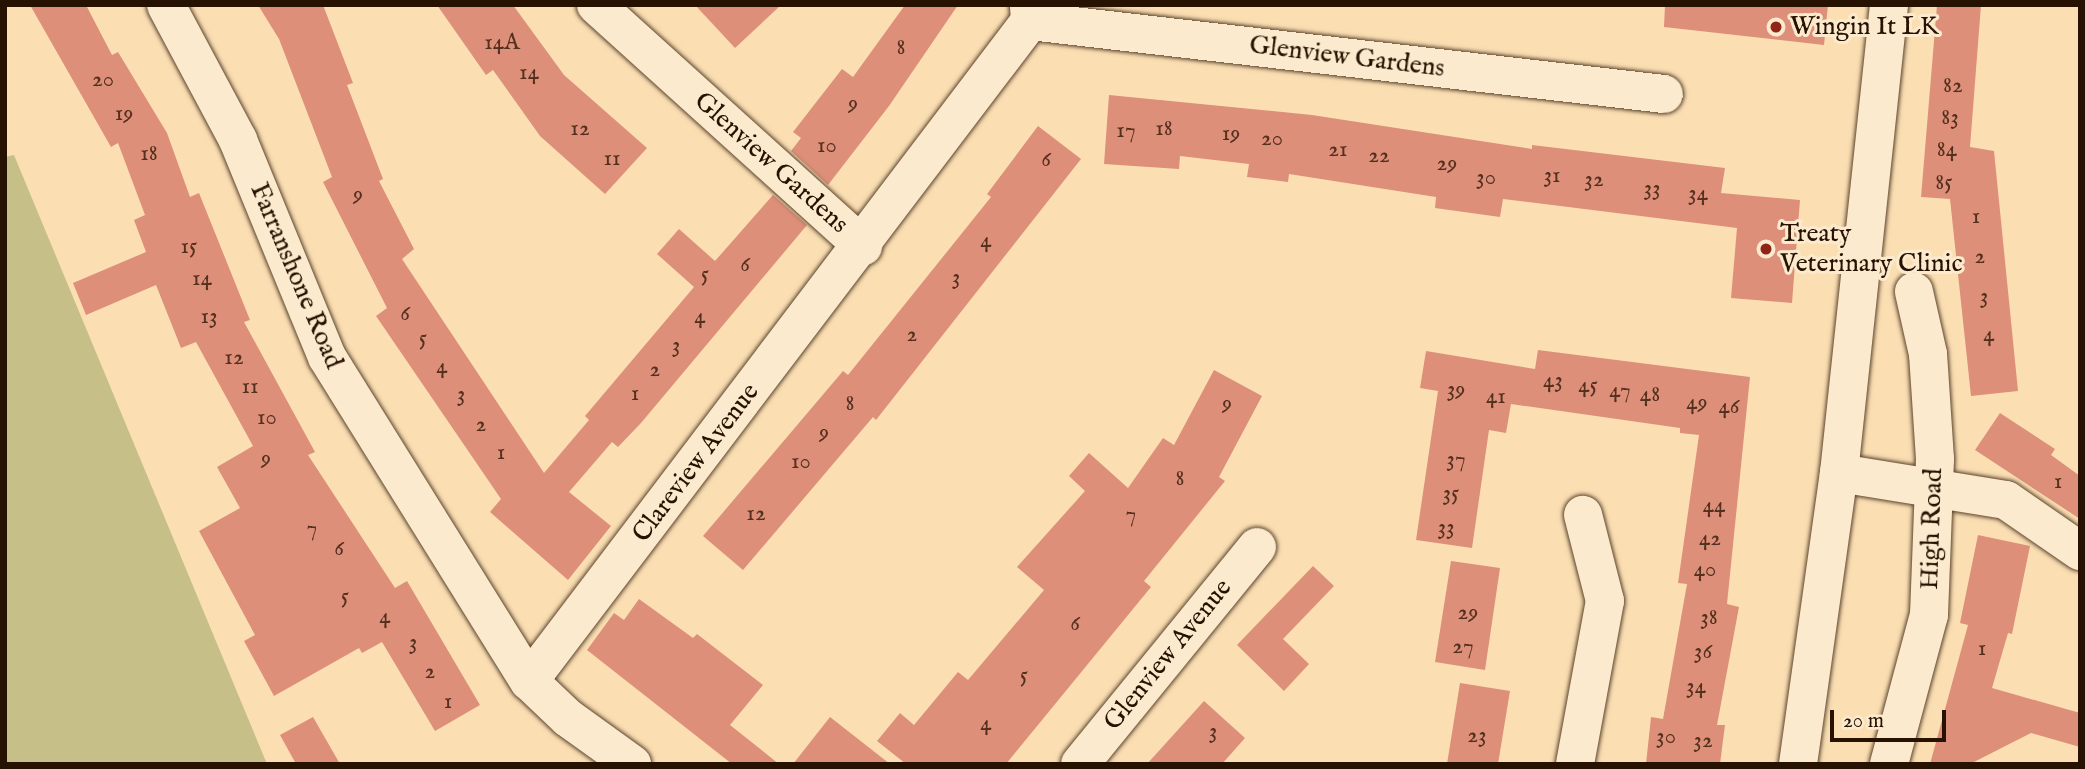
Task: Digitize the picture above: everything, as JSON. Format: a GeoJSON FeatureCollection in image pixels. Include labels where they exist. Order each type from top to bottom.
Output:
{"type":"FeatureCollection","features":[{"type":"Feature","properties":{"kind":"street","name":"Farranshone Road"},"geometry":{"type":"LineString","coordinates":[[166,5],[238,140],[327,357],[529,681],[568,718],[632,764]]}},
{"type":"Feature","properties":{"kind":"street","name":"Glenview Gardens"},"geometry":{"type":"LineString","coordinates":[[596,5],[863,246],[1030,13],[1664,94]]}},
{"type":"Feature","properties":{"kind":"street"},"geometry":{"type":"LineString","coordinates":[[1798,764],[1839,473],[1889,5]]}},
{"type":"Feature","properties":{"kind":"street","name":"Clareview Avenue"},"geometry":{"type":"LineString","coordinates":[[529,681],[863,246]]}},
{"type":"Feature","properties":{"kind":"street","name":"High Road"},"geometry":{"type":"LineString","coordinates":[[1889,764],[1929,615],[1933,486],[1928,354],[1914,292]]}},
{"type":"Feature","properties":{"kind":"street"},"geometry":{"type":"LineString","coordinates":[[1839,473],[1933,486],[2006,500],[2080,551]]}},
{"type":"Feature","properties":{"kind":"street"},"geometry":{"type":"LineString","coordinates":[[1575,764],[1605,601],[1583,515]]}},
{"type":"Feature","properties":{"kind":"street","name":"Glenview Avenue"},"geometry":{"type":"LineString","coordinates":[[1080,764],[1257,547]]}},
{"type":"Feature","properties":{"kind":"shaded area"},"geometry":{"type":"Polygon","coordinates":[[[14,155],[267,764],[5,764],[5,157],[14,155]]]}},
{"type":"Feature","properties":{"kind":"building"},"geometry":{"type":"Polygon","coordinates":[[[30,5],[86,5],[112,55],[118,52],[167,133],[190,197],[199,193],[250,320],[244,322],[315,452],[308,455],[395,588],[407,581],[480,705],[435,731],[382,642],[362,653],[359,648],[274,696],[244,641],[255,635],[199,531],[240,508],[217,467],[253,446],[196,342],[181,348],[156,285],[86,315],[73,283],[146,252],[134,220],[145,215],[118,143],[111,147],[30,5]]]}},
{"type":"Feature","properties":{"kind":"building"},"geometry":{"type":"Polygon","coordinates":[[[258,5],[323,5],[353,83],[347,85],[383,179],[379,181],[414,249],[402,259],[544,473],[589,420],[585,416],[694,287],[657,254],[679,229],[715,261],[773,195],[807,225],[641,423],[618,447],[612,442],[569,492],[611,526],[568,580],[490,512],[501,499],[376,316],[387,308],[323,182],[332,177],[279,39],[258,5]]]}},
{"type":"Feature","properties":{"kind":"building"},"geometry":{"type":"Polygon","coordinates":[[[437,5],[513,5],[564,75],[647,148],[605,194],[540,136],[493,70],[486,75],[437,5]]]}},
{"type":"Feature","properties":{"kind":"building"},"geometry":{"type":"Polygon","coordinates":[[[695,5],[781,5],[735,48],[695,5]]]}},
{"type":"Feature","properties":{"kind":"building"},"geometry":{"type":"Polygon","coordinates":[[[905,5],[958,5],[889,106],[828,185],[791,151],[801,138],[793,132],[842,69],[853,77],[905,5]]]}},
{"type":"Feature","properties":{"kind":"building"},"geometry":{"type":"Polygon","coordinates":[[[1665,5],[1828,5],[1824,45],[1664,27],[1665,5]]]}},
{"type":"Feature","properties":{"kind":"building"},"geometry":{"type":"Polygon","coordinates":[[[1937,5],[1981,5],[1970,147],[1994,151],[2018,391],[1971,396],[1950,199],[1921,197],[1937,5]]]}},
{"type":"Feature","properties":{"kind":"building"},"geometry":{"type":"Polygon","coordinates":[[[1109,95],[1312,115],[1532,149],[1532,145],[1725,168],[1721,193],[1800,200],[1792,303],[1731,298],[1737,228],[1503,199],[1500,217],[1435,208],[1436,197],[1289,174],[1288,182],[1247,177],[1249,164],[1180,156],[1179,169],[1104,164],[1109,95]]]}},
{"type":"Feature","properties":{"kind":"building"},"geometry":{"type":"Polygon","coordinates":[[[1038,126],[1081,159],[876,420],[873,417],[743,570],[703,536],[843,371],[848,375],[991,197],[987,194],[1038,126]]]}},
{"type":"Feature","properties":{"kind":"building"},"geometry":{"type":"Polygon","coordinates":[[[1538,350],[1750,377],[1727,604],[1739,607],[1717,725],[1725,725],[1720,764],[1646,764],[1651,717],[1663,719],[1687,584],[1678,583],[1699,435],[1680,433],[1680,428],[1511,404],[1506,433],[1489,430],[1472,548],[1416,540],[1438,391],[1420,388],[1426,351],[1535,369],[1538,350]]]}},
{"type":"Feature","properties":{"kind":"building"},"geometry":{"type":"Polygon","coordinates":[[[1214,370],[1262,396],[1219,477],[1225,481],[1144,581],[1151,587],[1006,764],[906,764],[877,741],[900,713],[914,725],[958,672],[968,680],[1044,590],[1017,567],[1085,491],[1069,476],[1089,453],[1128,488],[1163,438],[1174,445],[1214,370]]]}},
{"type":"Feature","properties":{"kind":"building"},"geometry":{"type":"Polygon","coordinates":[[[2000,413],[2055,449],[2051,455],[2080,476],[2080,519],[1975,450],[2000,413]]]}},
{"type":"Feature","properties":{"kind":"building"},"geometry":{"type":"Polygon","coordinates":[[[1978,535],[2030,546],[2012,634],[2008,633],[1992,688],[2080,713],[2080,747],[2031,733],[1970,764],[1930,764],[1968,625],[1960,623],[1978,535]]]}},
{"type":"Feature","properties":{"kind":"building"},"geometry":{"type":"Polygon","coordinates":[[[1451,561],[1500,568],[1485,670],[1435,662],[1451,561]]]}},
{"type":"Feature","properties":{"kind":"building"},"geometry":{"type":"Polygon","coordinates":[[[1313,566],[1334,586],[1283,639],[1309,664],[1284,691],[1237,645],[1313,566]]]}},
{"type":"Feature","properties":{"kind":"building"},"geometry":{"type":"Polygon","coordinates":[[[639,599],[693,638],[697,634],[763,685],[730,725],[779,764],[732,764],[587,650],[614,613],[624,620],[639,599]]]}},
{"type":"Feature","properties":{"kind":"building"},"geometry":{"type":"Polygon","coordinates":[[[1460,683],[1510,691],[1498,764],[1447,764],[1460,683]]]}},
{"type":"Feature","properties":{"kind":"building"},"geometry":{"type":"Polygon","coordinates":[[[1204,701],[1245,738],[1222,764],[1147,764],[1204,701]]]}},
{"type":"Feature","properties":{"kind":"building"},"geometry":{"type":"Polygon","coordinates":[[[313,717],[340,764],[296,764],[280,735],[313,717]]]}},
{"type":"Feature","properties":{"kind":"building"},"geometry":{"type":"Polygon","coordinates":[[[830,717],[890,764],[793,764],[830,717]]]}},
{"type":"Feature","properties":{"kind":"place","name":"Wingin It LK"},"geometry":{"type":"Point","coordinates":[1776,27]}},
{"type":"Feature","properties":{"kind":"place","name":"Treaty Veterinary Clinic"},"geometry":{"type":"Point","coordinates":[1766,249]}}]}
